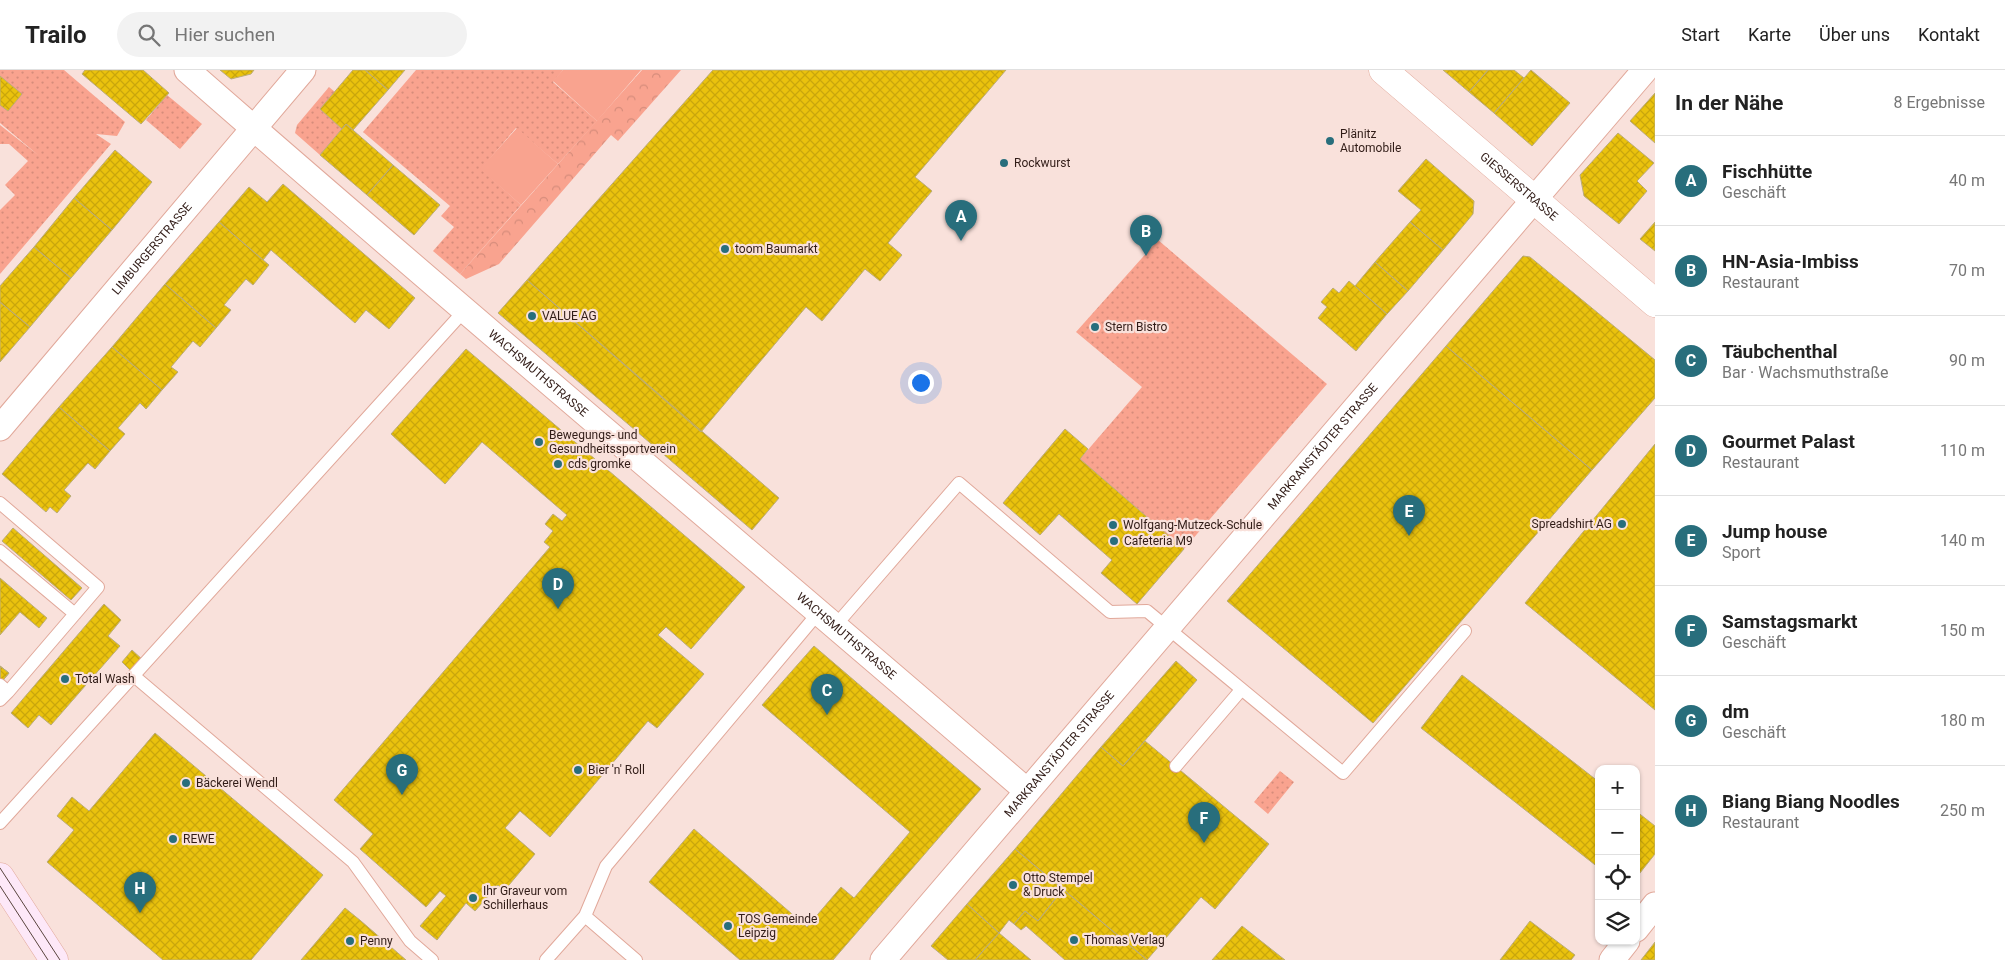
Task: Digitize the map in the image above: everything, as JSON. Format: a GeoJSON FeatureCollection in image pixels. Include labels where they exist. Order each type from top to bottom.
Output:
{"type":"FeatureCollection","features":[{"type":"Feature","properties":{"kind":"main road"},"geometry":{"type":"LineString","coordinates":[[0,877],[54,960]]}},
{"type":"Feature","properties":{"kind":"street","name":"WACHSMUTHSTRASSE"},"geometry":{"type":"LineString","coordinates":[[187,70],[464,311],[1027,791]]}},
{"type":"Feature","properties":{"kind":"street","name":"LIMBURGERSTRASSE"},"geometry":{"type":"LineString","coordinates":[[0,428],[303,70]]}},
{"type":"Feature","properties":{"kind":"street","name":"GIESSERSTRASSE"},"geometry":{"type":"LineString","coordinates":[[1383,70],[1655,303]]}},
{"type":"Feature","properties":{"kind":"street","name":"MARKRANSTÄDTER STRASSE"},"geometry":{"type":"LineString","coordinates":[[883,960],[1645,70]]}},
{"type":"Feature","properties":{"kind":"street"},"geometry":{"type":"LineString","coordinates":[[1640,924],[1655,905]]}},
{"type":"Feature","properties":{"kind":"street"},"geometry":{"type":"LineString","coordinates":[[1612,960],[1623,945]]}},
{"type":"Feature","properties":{"kind":"lane"},"geometry":{"type":"LineString","coordinates":[[0,823],[464,311]]}},
{"type":"Feature","properties":{"kind":"lane"},"geometry":{"type":"LineString","coordinates":[[546,960],[585,916],[606,866],[827,619],[959,483],[1110,612],[1147,612],[1343,773],[1465,631]]}},
{"type":"Feature","properties":{"kind":"lane"},"geometry":{"type":"LineString","coordinates":[[0,502],[98,587],[3,692]]}},
{"type":"Feature","properties":{"kind":"lane"},"geometry":{"type":"LineString","coordinates":[[0,551],[75,614]]}},
{"type":"Feature","properties":{"kind":"lane"},"geometry":{"type":"LineString","coordinates":[[134,676],[353,862],[410,941],[432,960]]}},
{"type":"Feature","properties":{"kind":"lane"},"geometry":{"type":"LineString","coordinates":[[1176,766],[1241,690]]}},
{"type":"Feature","properties":{"kind":"lane"},"geometry":{"type":"LineString","coordinates":[[585,916],[636,960]]}},
{"type":"Feature","properties":{"kind":"green space"},"geometry":{"type":"Polygon","coordinates":[[[0,70],[64,70],[125,122],[117,136],[96,134],[111,144],[0,274],[0,210],[15,195],[5,185],[28,161],[9,144],[0,144],[0,125],[38,155],[0,123],[0,70]]]}},
{"type":"Feature","properties":{"kind":"green space"},"geometry":{"type":"Polygon","coordinates":[[[416,70],[563,70],[553,82],[597,121],[558,164],[516,128],[481,169],[521,205],[460,274],[433,251],[454,227],[441,216],[450,206],[363,132],[416,70]]]}},
{"type":"Feature","properties":{"kind":"green space"},"geometry":{"type":"Polygon","coordinates":[[[563,70],[641,70],[597,121],[553,81],[563,70]]]}},
{"type":"Feature","properties":{"kind":"green space"},"geometry":{"type":"Polygon","coordinates":[[[642,70],[681,70],[618,141],[611,135],[499,264],[466,279],[460,274],[642,70]]]}},
{"type":"Feature","properties":{"kind":"green space"},"geometry":{"type":"Polygon","coordinates":[[[329,87],[335,92],[320,109],[342,129],[320,155],[295,133],[297,125],[329,87]]]}},
{"type":"Feature","properties":{"kind":"green space"},"geometry":{"type":"Polygon","coordinates":[[[167,95],[202,124],[180,149],[146,120],[167,95]]]}},
{"type":"Feature","properties":{"kind":"green space"},"geometry":{"type":"Polygon","coordinates":[[[517,128],[558,164],[521,205],[480,169],[517,128]]]}},
{"type":"Feature","properties":{"kind":"green space"},"geometry":{"type":"Polygon","coordinates":[[[1158,240],[1327,384],[1184,549],[1080,459],[1142,387],[1076,332],[1158,240]]]}},
{"type":"Feature","properties":{"kind":"green space"},"geometry":{"type":"Polygon","coordinates":[[[1280,771],[1294,782],[1268,814],[1254,802],[1280,771]]]}},
{"type":"Feature","properties":{"kind":"building"},"geometry":{"type":"Polygon","coordinates":[[[85,70],[143,70],[169,93],[141,124],[82,74],[85,70]]]}},
{"type":"Feature","properties":{"kind":"building"},"geometry":{"type":"Polygon","coordinates":[[[220,70],[254,70],[251,74],[231,79],[220,70]]]}},
{"type":"Feature","properties":{"kind":"building"},"geometry":{"type":"Polygon","coordinates":[[[353,70],[365,70],[388,90],[353,130],[346,124],[342,129],[320,109],[353,70]]]}},
{"type":"Feature","properties":{"kind":"building"},"geometry":{"type":"Polygon","coordinates":[[[365,70],[405,70],[388,90],[365,70]]]}},
{"type":"Feature","properties":{"kind":"building","name":"toom Baumarkt"},"geometry":{"type":"Polygon","coordinates":[[[713,70],[1006,70],[915,177],[932,191],[888,243],[902,255],[880,281],[865,269],[822,321],[806,307],[701,432],[527,280],[713,70]]]}},
{"type":"Feature","properties":{"kind":"building"},"geometry":{"type":"Polygon","coordinates":[[[1443,70],[1488,70],[1469,92],[1443,70]]]}},
{"type":"Feature","properties":{"kind":"building"},"geometry":{"type":"Polygon","coordinates":[[[1488,70],[1514,70],[1524,78],[1494,113],[1469,92],[1488,70]]]}},
{"type":"Feature","properties":{"kind":"building"},"geometry":{"type":"Polygon","coordinates":[[[1531,70],[1570,103],[1532,146],[1494,113],[1531,70]]]}},
{"type":"Feature","properties":{"kind":"building"},"geometry":{"type":"Polygon","coordinates":[[[0,76],[22,94],[8,111],[0,105],[0,76]]]}},
{"type":"Feature","properties":{"kind":"building"},"geometry":{"type":"Polygon","coordinates":[[[1655,93],[1655,143],[1630,121],[1655,93]]]}},
{"type":"Feature","properties":{"kind":"building"},"geometry":{"type":"Polygon","coordinates":[[[346,124],[393,165],[367,195],[320,155],[346,124]]]}},
{"type":"Feature","properties":{"kind":"building"},"geometry":{"type":"Polygon","coordinates":[[[1618,133],[1654,163],[1637,181],[1647,191],[1619,224],[1584,196],[1580,175],[1618,133]]]}},
{"type":"Feature","properties":{"kind":"building"},"geometry":{"type":"Polygon","coordinates":[[[115,150],[152,182],[112,230],[74,198],[115,150]]]}},
{"type":"Feature","properties":{"kind":"building"},"geometry":{"type":"Polygon","coordinates":[[[1426,159],[1474,201],[1473,214],[1443,250],[1410,222],[1421,210],[1398,191],[1426,159]]]}},
{"type":"Feature","properties":{"kind":"building"},"geometry":{"type":"Polygon","coordinates":[[[393,165],[440,205],[414,235],[367,195],[393,165]]]}},
{"type":"Feature","properties":{"kind":"building"},"geometry":{"type":"Polygon","coordinates":[[[283,184],[415,298],[389,329],[366,310],[355,323],[271,250],[263,260],[219,222],[249,187],[267,202],[283,184]]]}},
{"type":"Feature","properties":{"kind":"building"},"geometry":{"type":"Polygon","coordinates":[[[74,198],[112,230],[71,278],[34,247],[74,198]]]}},
{"type":"Feature","properties":{"kind":"building"},"geometry":{"type":"Polygon","coordinates":[[[219,222],[269,265],[253,285],[246,279],[224,305],[231,310],[216,328],[165,284],[219,222]]]}},
{"type":"Feature","properties":{"kind":"building"},"geometry":{"type":"Polygon","coordinates":[[[1410,222],[1443,250],[1408,291],[1375,262],[1410,222]]]}},
{"type":"Feature","properties":{"kind":"building"},"geometry":{"type":"Polygon","coordinates":[[[1655,222],[1655,251],[1640,239],[1655,222]]]}},
{"type":"Feature","properties":{"kind":"building"},"geometry":{"type":"Polygon","coordinates":[[[34,247],[71,278],[30,327],[0,302],[0,286],[34,247]]]}},
{"type":"Feature","properties":{"kind":"building"},"geometry":{"type":"Polygon","coordinates":[[[1523,256],[1530,257],[1655,360],[1655,398],[1592,470],[1446,346],[1523,256]]]}},
{"type":"Feature","properties":{"kind":"building"},"geometry":{"type":"Polygon","coordinates":[[[1375,262],[1408,291],[1387,314],[1355,286],[1375,262]]]}},
{"type":"Feature","properties":{"kind":"building"},"geometry":{"type":"Polygon","coordinates":[[[527,280],[779,498],[752,530],[498,313],[527,280]]]}},
{"type":"Feature","properties":{"kind":"building"},"geometry":{"type":"Polygon","coordinates":[[[1349,281],[1387,314],[1356,351],[1318,318],[1327,307],[1321,302],[1333,288],[1339,293],[1349,281]]]}},
{"type":"Feature","properties":{"kind":"building"},"geometry":{"type":"Polygon","coordinates":[[[165,284],[216,328],[200,347],[193,341],[171,367],[178,372],[162,390],[112,347],[165,284]]]}},
{"type":"Feature","properties":{"kind":"building"},"geometry":{"type":"Polygon","coordinates":[[[0,302],[30,327],[0,362],[0,302]]]}},
{"type":"Feature","properties":{"kind":"building"},"geometry":{"type":"Polygon","coordinates":[[[1446,346],[1592,470],[1373,723],[1227,601],[1446,346]]]}},
{"type":"Feature","properties":{"kind":"building"},"geometry":{"type":"Polygon","coordinates":[[[112,347],[162,390],[146,409],[140,403],[118,428],[125,434],[110,451],[59,407],[112,347]]]}},
{"type":"Feature","properties":{"kind":"building"},"geometry":{"type":"Polygon","coordinates":[[[466,349],[745,587],[691,649],[666,627],[658,635],[704,674],[657,728],[648,721],[550,837],[520,811],[505,828],[535,854],[504,891],[498,885],[475,911],[466,903],[437,940],[420,926],[446,896],[440,891],[426,907],[360,849],[373,834],[334,800],[550,547],[544,542],[553,531],[545,524],[553,514],[562,521],[567,515],[482,442],[445,484],[391,434],[466,349]]]}},
{"type":"Feature","properties":{"kind":"building"},"geometry":{"type":"Polygon","coordinates":[[[59,407],[110,451],[95,469],[88,463],[64,490],[71,496],[57,513],[50,507],[46,512],[2,474],[59,407]]]}},
{"type":"Feature","properties":{"kind":"building","name":"Wolfgang-Mutzeck-Schule"},"geometry":{"type":"Polygon","coordinates":[[[1065,429],[1088,449],[1080,459],[1184,549],[1137,604],[1101,573],[1112,560],[1059,514],[1040,535],[1003,503],[1065,429]]]}},
{"type":"Feature","properties":{"kind":"building","name":"Spreadshirt AG"},"geometry":{"type":"Polygon","coordinates":[[[1655,444],[1655,710],[1525,603],[1655,444]]]}},
{"type":"Feature","properties":{"kind":"building"},"geometry":{"type":"Polygon","coordinates":[[[13,528],[82,588],[71,600],[2,541],[13,528]]]}},
{"type":"Feature","properties":{"kind":"building"},"geometry":{"type":"Polygon","coordinates":[[[0,578],[47,618],[39,628],[20,612],[0,635],[0,578]]]}},
{"type":"Feature","properties":{"kind":"building","name":"Total Wash"},"geometry":{"type":"Polygon","coordinates":[[[104,604],[121,620],[108,636],[120,646],[51,725],[39,715],[28,728],[11,713],[104,604]]]}},
{"type":"Feature","properties":{"kind":"building"},"geometry":{"type":"Polygon","coordinates":[[[814,646],[981,789],[833,960],[740,960],[649,882],[694,829],[807,927],[841,887],[854,898],[910,832],[762,705],[814,646]]]}},
{"type":"Feature","properties":{"kind":"building"},"geometry":{"type":"Polygon","coordinates":[[[132,650],[144,661],[133,673],[122,662],[132,650]]]}},
{"type":"Feature","properties":{"kind":"building"},"geometry":{"type":"Polygon","coordinates":[[[1176,661],[1197,680],[1123,766],[1101,747],[1176,661]]]}},
{"type":"Feature","properties":{"kind":"building"},"geometry":{"type":"Polygon","coordinates":[[[0,666],[9,673],[0,684],[0,666]]]}},
{"type":"Feature","properties":{"kind":"building"},"geometry":{"type":"Polygon","coordinates":[[[0,666],[9,673],[0,684],[0,666]]]}},
{"type":"Feature","properties":{"kind":"building"},"geometry":{"type":"Polygon","coordinates":[[[1462,675],[1595,779],[1595,865],[1421,728],[1462,675]]]}},
{"type":"Feature","properties":{"kind":"building","name":"REWE"},"geometry":{"type":"Polygon","coordinates":[[[155,733],[323,875],[251,960],[163,960],[47,862],[74,830],[57,816],[72,797],[89,811],[155,733]]]}},
{"type":"Feature","properties":{"kind":"building"},"geometry":{"type":"Polygon","coordinates":[[[1145,741],[1269,844],[1215,909],[1201,897],[1147,960],[1015,849],[1101,747],[1123,766],[1145,741]]]}},
{"type":"Feature","properties":{"kind":"building"},"geometry":{"type":"Polygon","coordinates":[[[1640,814],[1655,826],[1655,854],[1640,873],[1640,814]]]}},
{"type":"Feature","properties":{"kind":"building"},"geometry":{"type":"Polygon","coordinates":[[[1015,849],[1063,889],[1038,921],[1025,911],[1014,924],[1009,920],[999,933],[967,904],[1015,849]]]}},
{"type":"Feature","properties":{"kind":"building"},"geometry":{"type":"Polygon","coordinates":[[[1063,889],[1147,960],[1065,960],[1026,926],[1021,930],[1014,924],[1025,911],[1038,921],[1063,889]]]}},
{"type":"Feature","properties":{"kind":"building"},"geometry":{"type":"Polygon","coordinates":[[[967,904],[999,933],[975,960],[948,960],[931,946],[967,904]]]}},
{"type":"Feature","properties":{"kind":"building","name":"Penny"},"geometry":{"type":"Polygon","coordinates":[[[345,908],[361,921],[406,960],[301,960],[345,908]]]}},
{"type":"Feature","properties":{"kind":"building"},"geometry":{"type":"Polygon","coordinates":[[[1530,921],[1575,955],[1571,960],[1500,960],[1530,921]]]}},
{"type":"Feature","properties":{"kind":"building"},"geometry":{"type":"Polygon","coordinates":[[[1242,926],[1285,960],[1212,960],[1242,926]]]}},
{"type":"Feature","properties":{"kind":"building"},"geometry":{"type":"Polygon","coordinates":[[[999,933],[1031,960],[975,960],[999,933]]]}},
{"type":"Feature","properties":{"kind":"building"},"geometry":{"type":"Polygon","coordinates":[[[1655,942],[1655,960],[1641,960],[1655,942]]]}},
{"type":"Feature","properties":{"kind":"tram line"},"geometry":{"type":"LineString","coordinates":[[0,868],[60,960]]}},
{"type":"Feature","properties":{"kind":"tram line"},"geometry":{"type":"LineString","coordinates":[[0,886],[48,960]]}},
{"type":"Feature","properties":{"kind":"place","name":"Plänitz Automobile"},"geometry":{"type":"Point","coordinates":[1330,141]}},
{"type":"Feature","properties":{"kind":"place","name":"Rockwurst"},"geometry":{"type":"Point","coordinates":[1004,163]}},
{"type":"Feature","properties":{"kind":"place","name":"Fischhütte"},"geometry":{"type":"Point","coordinates":[961,241]}},
{"type":"Feature","properties":{"kind":"place","name":"toom Baumarkt"},"geometry":{"type":"Point","coordinates":[725,249]}},
{"type":"Feature","properties":{"kind":"place","name":"HN-Asia-Imbiss"},"geometry":{"type":"Point","coordinates":[1146,256]}},
{"type":"Feature","properties":{"kind":"place","name":"VALUE AG"},"geometry":{"type":"Point","coordinates":[532,316]}},
{"type":"Feature","properties":{"kind":"place","name":"Stern Bistro"},"geometry":{"type":"Point","coordinates":[1095,327]}},
{"type":"Feature","properties":{"kind":"place","name":"Bewegungs- und Gesundheitssportverein"},"geometry":{"type":"Point","coordinates":[539,442]}},
{"type":"Feature","properties":{"kind":"place","name":"cds gromke"},"geometry":{"type":"Point","coordinates":[558,464]}},
{"type":"Feature","properties":{"kind":"place","name":"Spreadshirt AG"},"geometry":{"type":"Point","coordinates":[1622,524]}},
{"type":"Feature","properties":{"kind":"place","name":"Wolfgang-Mutzeck-Schule"},"geometry":{"type":"Point","coordinates":[1113,525]}},
{"type":"Feature","properties":{"kind":"place","name":"Jump house"},"geometry":{"type":"Point","coordinates":[1409,536]}},
{"type":"Feature","properties":{"kind":"place","name":"Cafeteria M9"},"geometry":{"type":"Point","coordinates":[1114,541]}},
{"type":"Feature","properties":{"kind":"place","name":"Gourmet Palast"},"geometry":{"type":"Point","coordinates":[558,609]}},
{"type":"Feature","properties":{"kind":"place","name":"Total Wash"},"geometry":{"type":"Point","coordinates":[65,679]}},
{"type":"Feature","properties":{"kind":"place","name":"Täubchenthal"},"geometry":{"type":"Point","coordinates":[827,715]}},
{"type":"Feature","properties":{"kind":"place","name":"Bier 'n' Roll"},"geometry":{"type":"Point","coordinates":[578,770]}},
{"type":"Feature","properties":{"kind":"place","name":"Bäckerei Wendl"},"geometry":{"type":"Point","coordinates":[186,783]}},
{"type":"Feature","properties":{"kind":"place","name":"dm"},"geometry":{"type":"Point","coordinates":[402,795]}},
{"type":"Feature","properties":{"kind":"place","name":"REWE"},"geometry":{"type":"Point","coordinates":[173,839]}},
{"type":"Feature","properties":{"kind":"place","name":"Samstagsmarkt"},"geometry":{"type":"Point","coordinates":[1204,843]}},
{"type":"Feature","properties":{"kind":"place","name":"Otto Stempel & Druck"},"geometry":{"type":"Point","coordinates":[1013,885]}},
{"type":"Feature","properties":{"kind":"place","name":"Ihr Graveur vom Schillerhaus"},"geometry":{"type":"Point","coordinates":[473,898]}},
{"type":"Feature","properties":{"kind":"place","name":"Biang Biang Noodles"},"geometry":{"type":"Point","coordinates":[140,913]}},
{"type":"Feature","properties":{"kind":"place","name":"TOS Gemeinde Leipzig"},"geometry":{"type":"Point","coordinates":[728,926]}},
{"type":"Feature","properties":{"kind":"place","name":"Thomas Verlag"},"geometry":{"type":"Point","coordinates":[1074,940]}},
{"type":"Feature","properties":{"kind":"place","name":"Penny"},"geometry":{"type":"Point","coordinates":[350,941]}}]}
